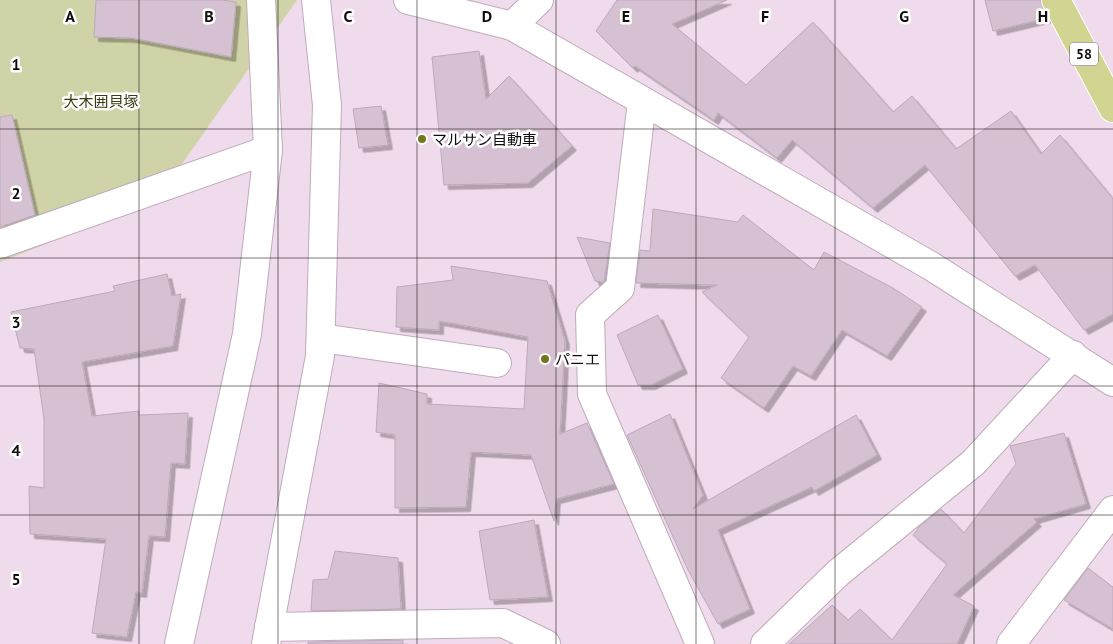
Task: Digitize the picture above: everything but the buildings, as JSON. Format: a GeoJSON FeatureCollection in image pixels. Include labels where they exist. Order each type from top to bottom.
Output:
{"type":"FeatureCollection","features":[{"type":"Feature","properties":{"kind":"main road","name":"58"},"geometry":{"type":"LineString","coordinates":[[1056,0],[1113,108]]}},
{"type":"Feature","properties":{"kind":"street"},"geometry":{"type":"LineString","coordinates":[[178,644],[247,334],[268,150],[261,0]]}},
{"type":"Feature","properties":{"kind":"street"},"geometry":{"type":"LineString","coordinates":[[316,0],[327,105],[320,356],[268,636],[503,623],[546,644]]}},
{"type":"Feature","properties":{"kind":"street"},"geometry":{"type":"LineString","coordinates":[[408,0],[512,26],[931,266],[1113,382]]}},
{"type":"Feature","properties":{"kind":"street"},"geometry":{"type":"LineString","coordinates":[[512,26],[539,0]]}},
{"type":"Feature","properties":{"kind":"street"},"geometry":{"type":"LineString","coordinates":[[642,101],[620,288],[590,315],[592,394],[700,644]]}},
{"type":"Feature","properties":{"kind":"street"},"geometry":{"type":"LineString","coordinates":[[0,244],[268,150]]}},
{"type":"Feature","properties":{"kind":"street"},"geometry":{"type":"LineString","coordinates":[[321,338],[497,363]]}},
{"type":"Feature","properties":{"kind":"street"},"geometry":{"type":"LineString","coordinates":[[764,644],[838,573],[973,463],[1073,355]]}},
{"type":"Feature","properties":{"kind":"street"},"geometry":{"type":"LineString","coordinates":[[1011,644],[1113,510]]}},
{"type":"Feature","properties":{"kind":"green space","name":"大木囲貝塚"},"geometry":{"type":"Polygon","coordinates":[[[0,0],[297,0],[156,201],[0,262],[0,0]]]}},
{"type":"Feature","properties":{"kind":"place","name":"マルサン自動車"},"geometry":{"type":"Point","coordinates":[422,139]}},
{"type":"Feature","properties":{"kind":"place","name":"パニエ"},"geometry":{"type":"Point","coordinates":[545,359]}}]}
